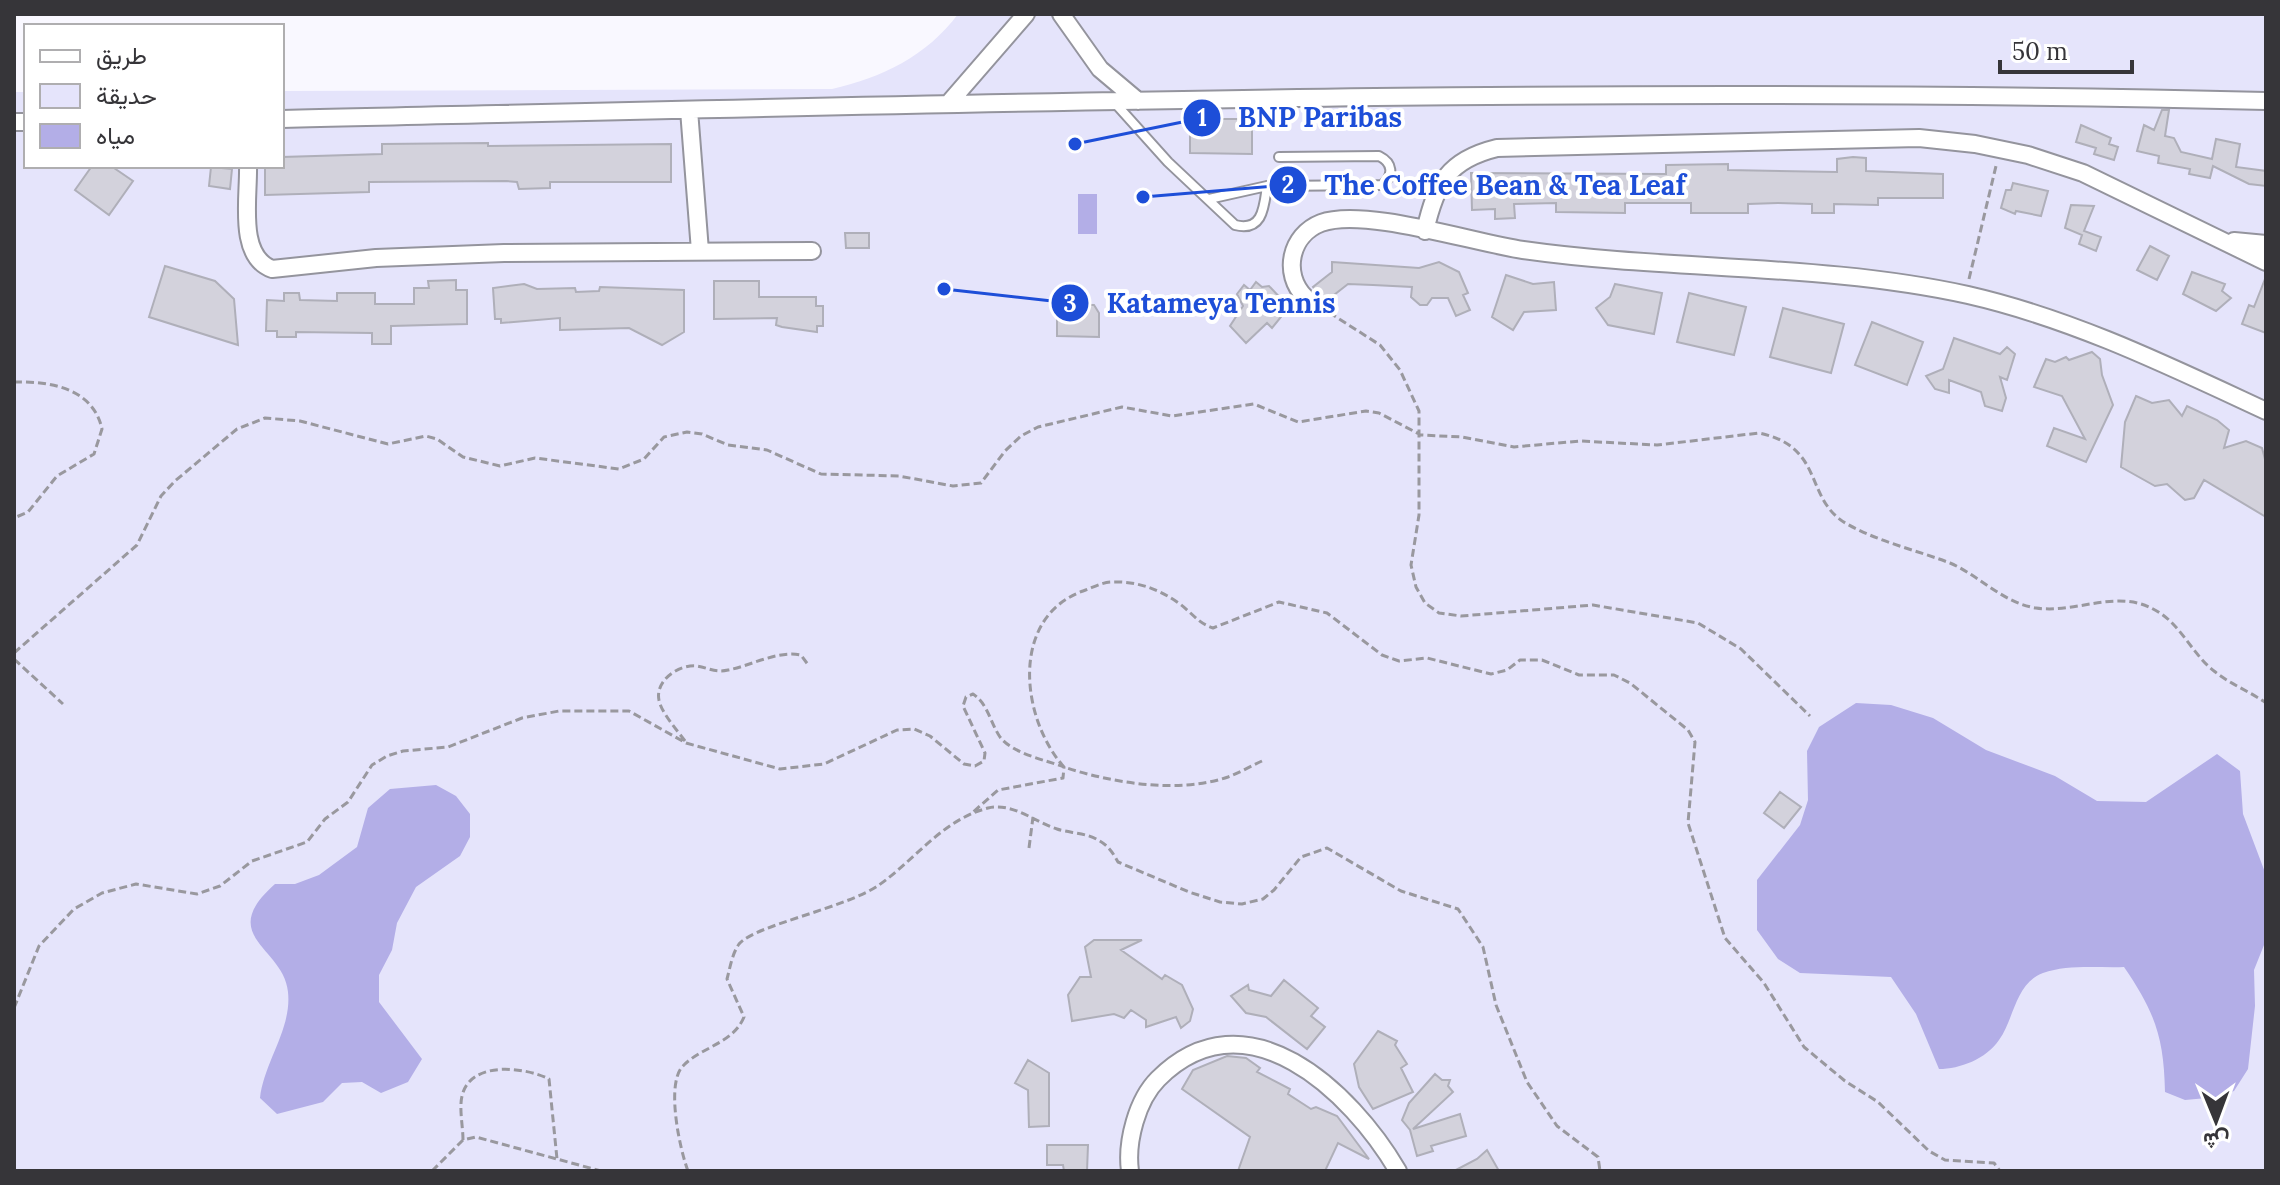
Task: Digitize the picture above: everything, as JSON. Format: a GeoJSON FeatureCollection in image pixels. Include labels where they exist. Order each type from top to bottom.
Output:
{"type":"FeatureCollection","features":[{"type":"Feature","properties":{"kind":"street"},"geometry":{"type":"LineString","coordinates":[[948,104],[1026,14]]}},
{"type":"Feature","properties":{"kind":"street"},"geometry":{"type":"LineString","coordinates":[[1061,14],[1100,69],[1138,101]]}},
{"type":"Feature","properties":{"kind":"street"},"geometry":{"type":"LineString","coordinates":[[284,119],[1138,101],[1767,96],[2266,101]]}},
{"type":"Feature","properties":{"kind":"street"},"geometry":{"type":"LineString","coordinates":[[689,110],[700,251]]}},
{"type":"Feature","properties":{"kind":"street"},"geometry":{"type":"LineString","coordinates":[[1425,231],[1441,182],[1455,165],[1472,154],[1497,148],[1919,138],[2001,148],[2083,173],[2266,262]]}},
{"type":"Feature","properties":{"kind":"street"},"geometry":{"type":"LineString","coordinates":[[248,168],[250,245],[255,258],[272,269],[451,255],[812,251]]}},
{"type":"Feature","properties":{"kind":"street"},"geometry":{"type":"LineString","coordinates":[[1305,297],[1297,286],[1291,267],[1293,252],[1310,228],[1324,222],[1373,221],[1467,241],[1572,256],[1857,279],[1965,295],[2081,330],[2266,411]]}},
{"type":"Feature","properties":{"kind":"street"},"geometry":{"type":"LineString","coordinates":[[2225,240],[2266,244]]}},
{"type":"Feature","properties":{"kind":"street"},"geometry":{"type":"LineString","coordinates":[[1130,1171],[1132,1138],[1140,1108],[1153,1084],[1172,1065],[1196,1052],[1222,1045],[1249,1045],[1275,1053],[1310,1072],[1363,1120],[1398,1171]]}},
{"type":"Feature","properties":{"kind":"lane"},"geometry":{"type":"LineString","coordinates":[[1115,102],[1168,162],[1230,221],[1248,226],[1262,216],[1267,186]]}},
{"type":"Feature","properties":{"kind":"lane"},"geometry":{"type":"LineString","coordinates":[[1209,199],[1267,186],[1382,185],[1389,179],[1391,169],[1387,160],[1379,156],[1279,157]]}},
{"type":"Feature","properties":{"kind":"path"},"geometry":{"type":"LineString","coordinates":[[1965,295],[2001,148]]}},
{"type":"Feature","properties":{"kind":"path"},"geometry":{"type":"LineString","coordinates":[[1305,297],[1380,345],[1400,370],[1419,411],[1419,515],[1411,565],[1416,587],[1425,603],[1439,613],[1461,616],[1593,605],[1698,623],[1741,649],[1810,716]]}},
{"type":"Feature","properties":{"kind":"path"},"geometry":{"type":"LineString","coordinates":[[14,382],[64,386],[92,405],[102,429],[94,454],[57,476],[28,512],[14,518]]}},
{"type":"Feature","properties":{"kind":"path"},"geometry":{"type":"LineString","coordinates":[[14,653],[137,545],[161,496],[175,481],[237,429],[265,418],[300,421],[388,444],[426,436],[437,439],[463,457],[500,466],[535,458],[619,469],[644,459],[664,437],[687,432],[702,434],[728,445],[767,450],[821,474],[899,476],[953,486],[981,483],[1021,436],[1038,427],[1106,408],[1138,407],[1172,416],[1254,404],[1298,422],[1366,411],[1379,413],[1421,435],[1462,437],[1514,447],[1580,441],[1657,445],[1743,433],[1775,436],[1805,457],[1831,510],[1845,523],[1958,567],[2018,604],[2057,609],[2111,600],[2157,610],[2213,671],[2266,703]]}},
{"type":"Feature","properties":{"kind":"path"},"geometry":{"type":"LineString","coordinates":[[972,813],[998,790],[1063,778],[1064,767],[1034,717],[1028,681],[1032,654],[1045,618],[1071,595],[1109,581],[1145,584],[1181,605],[1199,623],[1213,628],[1279,602],[1327,613],[1382,655],[1399,661],[1427,658],[1491,674],[1507,670],[1520,660],[1542,660],[1579,675],[1614,675],[1630,683],[1688,730],[1695,742],[1688,823],[1725,938],[1764,983],[1804,1047],[1845,1081],[1878,1102],[1929,1151],[1945,1160],[1994,1163],[2000,1171]]}},
{"type":"Feature","properties":{"kind":"path"},"geometry":{"type":"LineString","coordinates":[[686,743],[660,703],[660,690],[668,675],[682,667],[727,671],[789,654],[801,655],[809,666]]}},
{"type":"Feature","properties":{"kind":"path"},"geometry":{"type":"LineString","coordinates":[[14,659],[63,704]]}},
{"type":"Feature","properties":{"kind":"path"},"geometry":{"type":"LineString","coordinates":[[14,1008],[39,946],[74,909],[102,893],[136,884],[197,894],[220,886],[252,861],[307,842],[325,819],[348,802],[372,765],[387,756],[403,751],[448,747],[522,718],[559,711],[629,711],[686,743],[749,763],[780,769],[824,764],[897,730],[914,729],[930,736],[964,764],[975,766],[984,761],[985,753],[963,706],[966,697],[973,694],[981,700],[1002,739],[1015,748],[1064,767],[1152,783],[1192,785],[1228,777],[1262,761]]}},
{"type":"Feature","properties":{"kind":"path"},"geometry":{"type":"LineString","coordinates":[[688,1171],[679,1134],[675,1082],[682,1068],[739,1029],[744,1017],[727,979],[738,946],[750,935],[840,906],[866,894],[914,857],[945,826],[992,807],[1033,817],[1052,828],[1096,838],[1109,848],[1118,862],[1220,902],[1242,904],[1263,899],[1301,857],[1327,848],[1401,891],[1458,909],[1483,947],[1496,1005],[1527,1082],[1557,1126],[1598,1157],[1600,1171]]}},
{"type":"Feature","properties":{"kind":"path"},"geometry":{"type":"LineString","coordinates":[[1029,848],[1033,817]]}},
{"type":"Feature","properties":{"kind":"path"},"geometry":{"type":"LineString","coordinates":[[463,1140],[462,1095],[468,1084],[480,1073],[494,1070],[534,1072],[549,1079],[557,1159]]}},
{"type":"Feature","properties":{"kind":"path"},"geometry":{"type":"LineString","coordinates":[[432,1171],[463,1140],[476,1137],[601,1171]]}},
{"type":"Feature","properties":{"kind":"green space"},"geometry":{"type":"Polygon","coordinates":[[[958,14],[2266,14],[2266,1171],[14,1171],[14,92],[24,92],[24,168],[284,168],[284,91],[832,89],[885,72],[917,53],[946,29],[958,14]]]}},
{"type":"Feature","properties":{"kind":"water"},"geometry":{"type":"Polygon","coordinates":[[[1078,194],[1097,194],[1097,234],[1078,234],[1078,194]]]}},
{"type":"Feature","properties":{"kind":"water"},"geometry":{"type":"Polygon","coordinates":[[[1856,703],[1891,705],[1933,718],[1986,750],[2055,776],[2097,801],[2146,802],[2217,754],[2240,771],[2243,814],[2266,875],[2266,940],[2254,970],[2255,1006],[2248,1069],[2234,1091],[2218,1097],[2185,1100],[2165,1092],[2163,1056],[2156,1026],[2124,967],[2063,968],[2043,973],[2026,985],[1994,1047],[1972,1062],[1939,1069],[1916,1014],[1891,977],[1800,973],[1778,959],[1757,930],[1757,880],[1800,825],[1808,800],[1807,751],[1819,727],[1856,703]]]}},
{"type":"Feature","properties":{"kind":"water"},"geometry":{"type":"Polygon","coordinates":[[[436,785],[456,796],[470,814],[470,837],[460,856],[416,887],[397,923],[392,950],[379,975],[379,1002],[422,1059],[408,1082],[381,1093],[362,1082],[342,1083],[323,1102],[277,1114],[260,1098],[286,1019],[288,992],[284,977],[252,930],[251,917],[258,902],[275,884],[295,884],[319,875],[357,847],[368,808],[390,789],[436,785]]]}},
{"type":"Feature","properties":{"kind":"building"},"geometry":{"type":"Polygon","coordinates":[[[2162,110],[2169,110],[2165,136],[2174,138],[2181,152],[2212,159],[2216,139],[2240,144],[2236,167],[2266,171],[2266,186],[2249,184],[2213,166],[2210,178],[2189,174],[2190,169],[2158,163],[2159,156],[2137,151],[2144,125],[2154,130],[2162,110]]]}},
{"type":"Feature","properties":{"kind":"building"},"geometry":{"type":"Polygon","coordinates":[[[1202,119],[1252,119],[1252,154],[1190,153],[1190,133],[1201,133],[1202,119]]]}},
{"type":"Feature","properties":{"kind":"building"},"geometry":{"type":"Polygon","coordinates":[[[2081,125],[2111,138],[2109,144],[2118,147],[2114,160],[2094,154],[2096,148],[2076,142],[2081,125]]]}},
{"type":"Feature","properties":{"kind":"building"},"geometry":{"type":"Polygon","coordinates":[[[382,144],[671,144],[671,182],[550,182],[550,188],[519,189],[517,182],[506,181],[369,182],[369,192],[265,195],[265,168],[284,168],[284,157],[382,154],[382,144]]]}},
{"type":"Feature","properties":{"kind":"building"},"geometry":{"type":"Polygon","coordinates":[[[1866,158],[1866,171],[1943,174],[1943,198],[1878,198],[1878,205],[1834,204],[1834,213],[1812,213],[1812,204],[1778,203],[1748,204],[1748,213],[1691,213],[1691,203],[1625,203],[1625,213],[1556,212],[1556,203],[1514,204],[1515,218],[1495,219],[1495,209],[1472,210],[1471,173],[1666,174],[1666,165],[1728,164],[1728,170],[1837,172],[1837,159],[1866,158]]]}},
{"type":"Feature","properties":{"kind":"building"},"geometry":{"type":"Polygon","coordinates":[[[91,168],[114,168],[133,181],[109,215],[75,190],[91,168]]]}},
{"type":"Feature","properties":{"kind":"building"},"geometry":{"type":"Polygon","coordinates":[[[211,168],[232,169],[230,189],[209,186],[211,168]]]}},
{"type":"Feature","properties":{"kind":"building"},"geometry":{"type":"Polygon","coordinates":[[[2013,183],[2048,191],[2041,216],[2016,211],[2015,214],[2001,208],[2006,190],[2011,190],[2013,183]]]}},
{"type":"Feature","properties":{"kind":"building"},"geometry":{"type":"Polygon","coordinates":[[[2071,205],[2094,206],[2084,231],[2101,237],[2096,251],[2079,244],[2082,235],[2065,228],[2071,205]]]}},
{"type":"Feature","properties":{"kind":"building"},"geometry":{"type":"Polygon","coordinates":[[[845,233],[869,233],[869,248],[846,248],[845,233]]]}},
{"type":"Feature","properties":{"kind":"building"},"geometry":{"type":"Polygon","coordinates":[[[2150,246],[2169,256],[2157,280],[2137,270],[2150,246]]]}},
{"type":"Feature","properties":{"kind":"building"},"geometry":{"type":"Polygon","coordinates":[[[1332,262],[1419,268],[1439,262],[1459,272],[1468,293],[1463,295],[1470,310],[1456,316],[1448,298],[1432,298],[1427,305],[1420,305],[1411,297],[1412,287],[1348,284],[1325,302],[1313,287],[1332,272],[1332,262]]]}},
{"type":"Feature","properties":{"kind":"building"},"geometry":{"type":"Polygon","coordinates":[[[165,266],[215,281],[234,299],[238,345],[149,317],[165,266]]]}},
{"type":"Feature","properties":{"kind":"building"},"geometry":{"type":"Polygon","coordinates":[[[2192,272],[2225,284],[2222,291],[2231,298],[2216,311],[2183,294],[2192,272]]]}},
{"type":"Feature","properties":{"kind":"building"},"geometry":{"type":"Polygon","coordinates":[[[1506,275],[1533,284],[1554,282],[1556,310],[1524,312],[1513,330],[1492,317],[1506,275]]]}},
{"type":"Feature","properties":{"kind":"building"},"geometry":{"type":"Polygon","coordinates":[[[2265,279],[2266,333],[2242,324],[2249,305],[2254,307],[2265,279]]]}},
{"type":"Feature","properties":{"kind":"building"},"geometry":{"type":"Polygon","coordinates":[[[456,280],[456,290],[467,290],[467,324],[391,326],[391,344],[372,344],[372,333],[296,332],[296,337],[277,337],[277,331],[266,331],[267,300],[284,301],[284,293],[299,293],[300,300],[337,301],[337,293],[375,293],[375,304],[414,304],[414,288],[429,288],[428,281],[456,280]]]}},
{"type":"Feature","properties":{"kind":"building"},"geometry":{"type":"Polygon","coordinates":[[[714,281],[759,281],[759,297],[816,297],[816,306],[823,306],[823,326],[817,326],[817,332],[776,325],[777,318],[714,319],[714,281]]]}},
{"type":"Feature","properties":{"kind":"building"},"geometry":{"type":"Polygon","coordinates":[[[1256,282],[1262,287],[1269,286],[1289,307],[1272,328],[1267,323],[1246,343],[1230,326],[1243,306],[1237,294],[1244,285],[1250,290],[1256,282]]]}},
{"type":"Feature","properties":{"kind":"building"},"geometry":{"type":"Polygon","coordinates":[[[524,284],[537,289],[575,288],[576,292],[599,291],[600,287],[684,290],[684,332],[662,345],[629,328],[560,330],[560,318],[501,323],[501,319],[495,319],[493,288],[524,284]]]}},
{"type":"Feature","properties":{"kind":"building"},"geometry":{"type":"Polygon","coordinates":[[[1615,284],[1662,293],[1654,334],[1608,325],[1596,308],[1610,297],[1615,284]]]}},
{"type":"Feature","properties":{"kind":"building"},"geometry":{"type":"Polygon","coordinates":[[[1689,293],[1746,307],[1734,355],[1677,342],[1689,293]]]}},
{"type":"Feature","properties":{"kind":"building"},"geometry":{"type":"Polygon","coordinates":[[[1057,304],[1094,305],[1099,313],[1099,337],[1057,336],[1057,304]]]}},
{"type":"Feature","properties":{"kind":"building"},"geometry":{"type":"Polygon","coordinates":[[[1783,308],[1844,324],[1831,373],[1770,357],[1783,308]]]}},
{"type":"Feature","properties":{"kind":"building"},"geometry":{"type":"Polygon","coordinates":[[[1872,322],[1923,342],[1907,385],[1855,365],[1872,322]]]}},
{"type":"Feature","properties":{"kind":"building"},"geometry":{"type":"Polygon","coordinates":[[[1954,338],[2000,354],[2007,347],[2015,354],[2007,380],[2000,377],[2006,398],[2002,411],[1985,406],[1981,392],[1949,380],[1949,393],[1935,389],[1926,376],[1943,369],[1954,338]]]}},
{"type":"Feature","properties":{"kind":"building"},"geometry":{"type":"Polygon","coordinates":[[[2092,352],[2100,359],[2102,375],[2113,405],[2086,462],[2047,446],[2054,428],[2085,439],[2062,396],[2034,387],[2046,359],[2055,362],[2066,357],[2069,360],[2092,352]]]}},
{"type":"Feature","properties":{"kind":"building"},"geometry":{"type":"Polygon","coordinates":[[[2136,396],[2152,403],[2169,400],[2182,416],[2187,406],[2217,420],[2229,430],[2224,448],[2246,441],[2262,448],[2266,463],[2266,517],[2204,480],[2194,498],[2185,500],[2167,484],[2155,486],[2121,467],[2125,422],[2136,396]]]}},
{"type":"Feature","properties":{"kind":"building"},"geometry":{"type":"Polygon","coordinates":[[[1780,792],[1801,807],[1784,828],[1764,813],[1780,792]]]}},
{"type":"Feature","properties":{"kind":"building"},"geometry":{"type":"Polygon","coordinates":[[[1094,940],[1142,940],[1121,950],[1162,979],[1165,975],[1182,985],[1193,1009],[1190,1021],[1181,1028],[1176,1017],[1146,1027],[1146,1020],[1131,1010],[1124,1018],[1114,1014],[1072,1021],[1068,995],[1080,977],[1091,977],[1085,947],[1094,940]]]}},
{"type":"Feature","properties":{"kind":"building"},"geometry":{"type":"Polygon","coordinates":[[[1284,980],[1318,1008],[1311,1016],[1325,1027],[1307,1049],[1266,1017],[1246,1013],[1231,996],[1248,985],[1249,990],[1271,996],[1284,980]]]}},
{"type":"Feature","properties":{"kind":"building"},"geometry":{"type":"Polygon","coordinates":[[[1378,1031],[1397,1041],[1395,1045],[1407,1064],[1401,1068],[1413,1092],[1373,1109],[1359,1087],[1354,1064],[1378,1031]]]}},
{"type":"Feature","properties":{"kind":"building"},"geometry":{"type":"Polygon","coordinates":[[[1227,1056],[1246,1058],[1260,1068],[1257,1072],[1290,1089],[1288,1094],[1311,1109],[1316,1107],[1337,1116],[1369,1159],[1338,1143],[1325,1171],[1238,1171],[1250,1137],[1182,1089],[1193,1070],[1227,1056]]]}},
{"type":"Feature","properties":{"kind":"building"},"geometry":{"type":"Polygon","coordinates":[[[1028,1060],[1049,1073],[1049,1126],[1029,1127],[1028,1090],[1015,1083],[1028,1060]]]}},
{"type":"Feature","properties":{"kind":"building"},"geometry":{"type":"Polygon","coordinates":[[[1435,1074],[1442,1080],[1450,1080],[1448,1086],[1453,1092],[1413,1129],[1460,1114],[1466,1136],[1431,1146],[1433,1151],[1417,1156],[1410,1130],[1402,1120],[1409,1103],[1435,1074]]]}},
{"type":"Feature","properties":{"kind":"building"},"geometry":{"type":"Polygon","coordinates":[[[1047,1145],[1088,1145],[1087,1171],[1064,1171],[1063,1165],[1047,1165],[1047,1145]]]}},
{"type":"Feature","properties":{"kind":"building"},"geometry":{"type":"Polygon","coordinates":[[[1487,1150],[1499,1171],[1454,1171],[1477,1159],[1487,1150]]]}},
{"type":"Feature","properties":{"kind":"place","name":"BNP Paribas"},"geometry":{"type":"Point","coordinates":[1075,144]}},
{"type":"Feature","properties":{"kind":"place","name":"The Coffee Bean & Tea Leaf"},"geometry":{"type":"Point","coordinates":[1143,197]}},
{"type":"Feature","properties":{"kind":"place","name":"Katameya Tennis"},"geometry":{"type":"Point","coordinates":[944,289]}}]}
